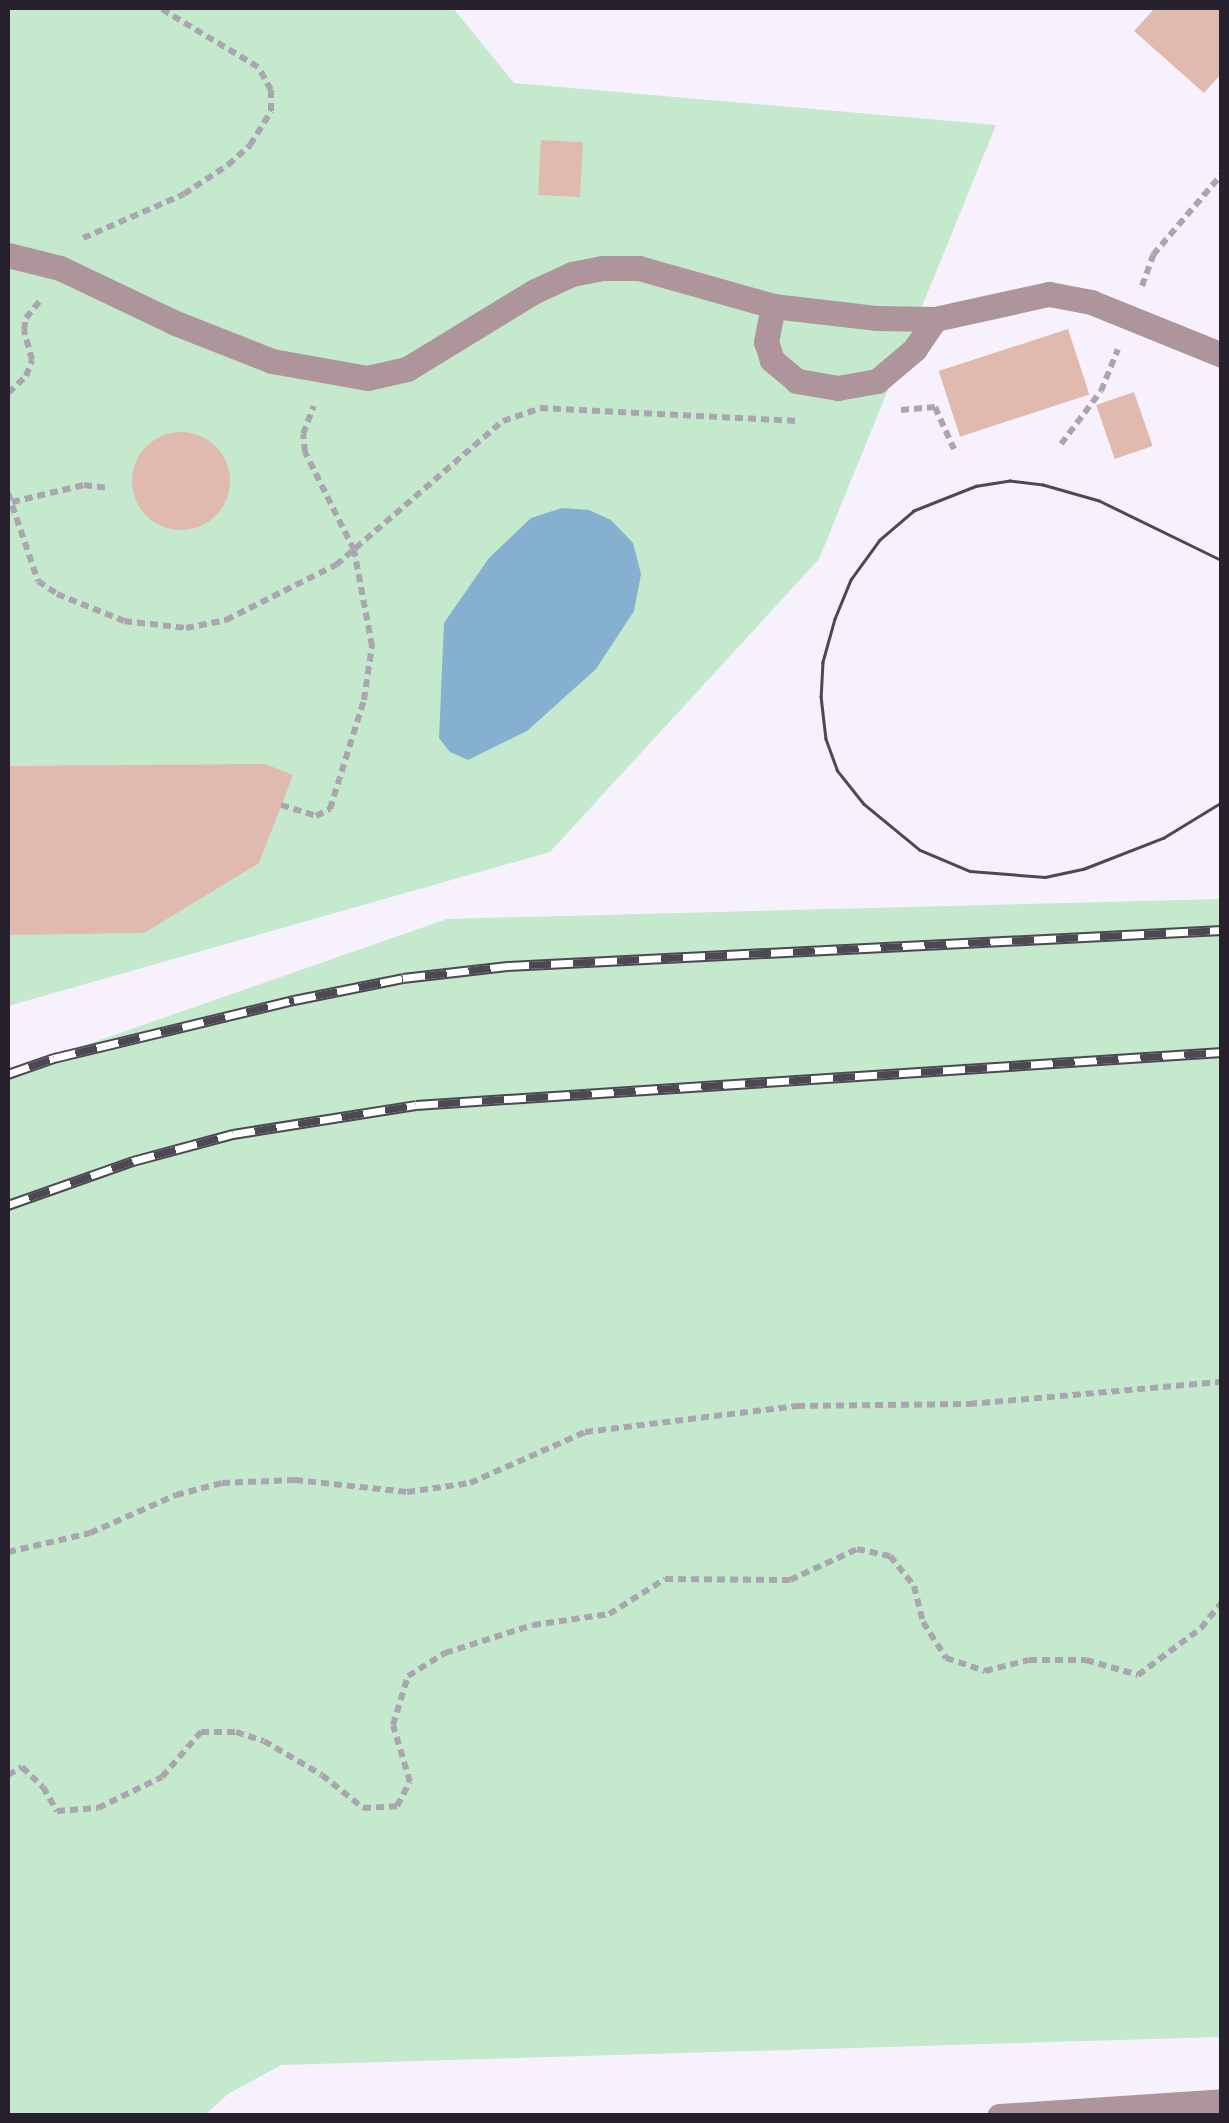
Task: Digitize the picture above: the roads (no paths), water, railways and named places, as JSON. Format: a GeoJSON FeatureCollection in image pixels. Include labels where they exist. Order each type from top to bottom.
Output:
{"type":"FeatureCollection","features":[{"type":"Feature","properties":{"kind":"street"},"geometry":{"type":"LineString","coordinates":[[8,255],[60,268],[173,322],[272,361],[368,378],[407,369],[535,292],[572,274],[602,268],[639,268],[772,306],[877,318],[935,319],[1049,294],[1091,302],[1222,355]]}},
{"type":"Feature","properties":{"kind":"street"},"geometry":{"type":"LineString","coordinates":[[772,306],[766,342],[772,360],[797,381],[838,388],[877,381],[915,350],[935,319]]}},
{"type":"Feature","properties":{"kind":"street"},"geometry":{"type":"LineString","coordinates":[[999,2116],[1222,2101]]}},
{"type":"Feature","properties":{"kind":"water"},"geometry":{"type":"Polygon","coordinates":[[[562,508],[589,510],[611,520],[633,543],[641,574],[634,611],[596,669],[527,731],[468,760],[450,752],[439,738],[444,623],[489,558],[531,518],[562,508]]]}},
{"type":"Feature","properties":{"kind":"tram line"},"geometry":{"type":"LineString","coordinates":[[1222,561],[1099,501],[1043,485],[1010,481],[977,486],[914,511],[880,540],[851,580],[835,619],[823,662],[821,696],[826,739],[837,770],[864,804],[920,850],[970,871],[1045,877],[1083,869],[1163,838],[1222,802]]}},
{"type":"Feature","properties":{"kind":"railway"},"geometry":{"type":"LineString","coordinates":[[8,1074],[54,1058],[403,978],[507,966],[1222,930]]}},
{"type":"Feature","properties":{"kind":"railway"},"geometry":{"type":"LineString","coordinates":[[8,1205],[133,1161],[233,1134],[416,1105],[1222,1052]]}}]}
